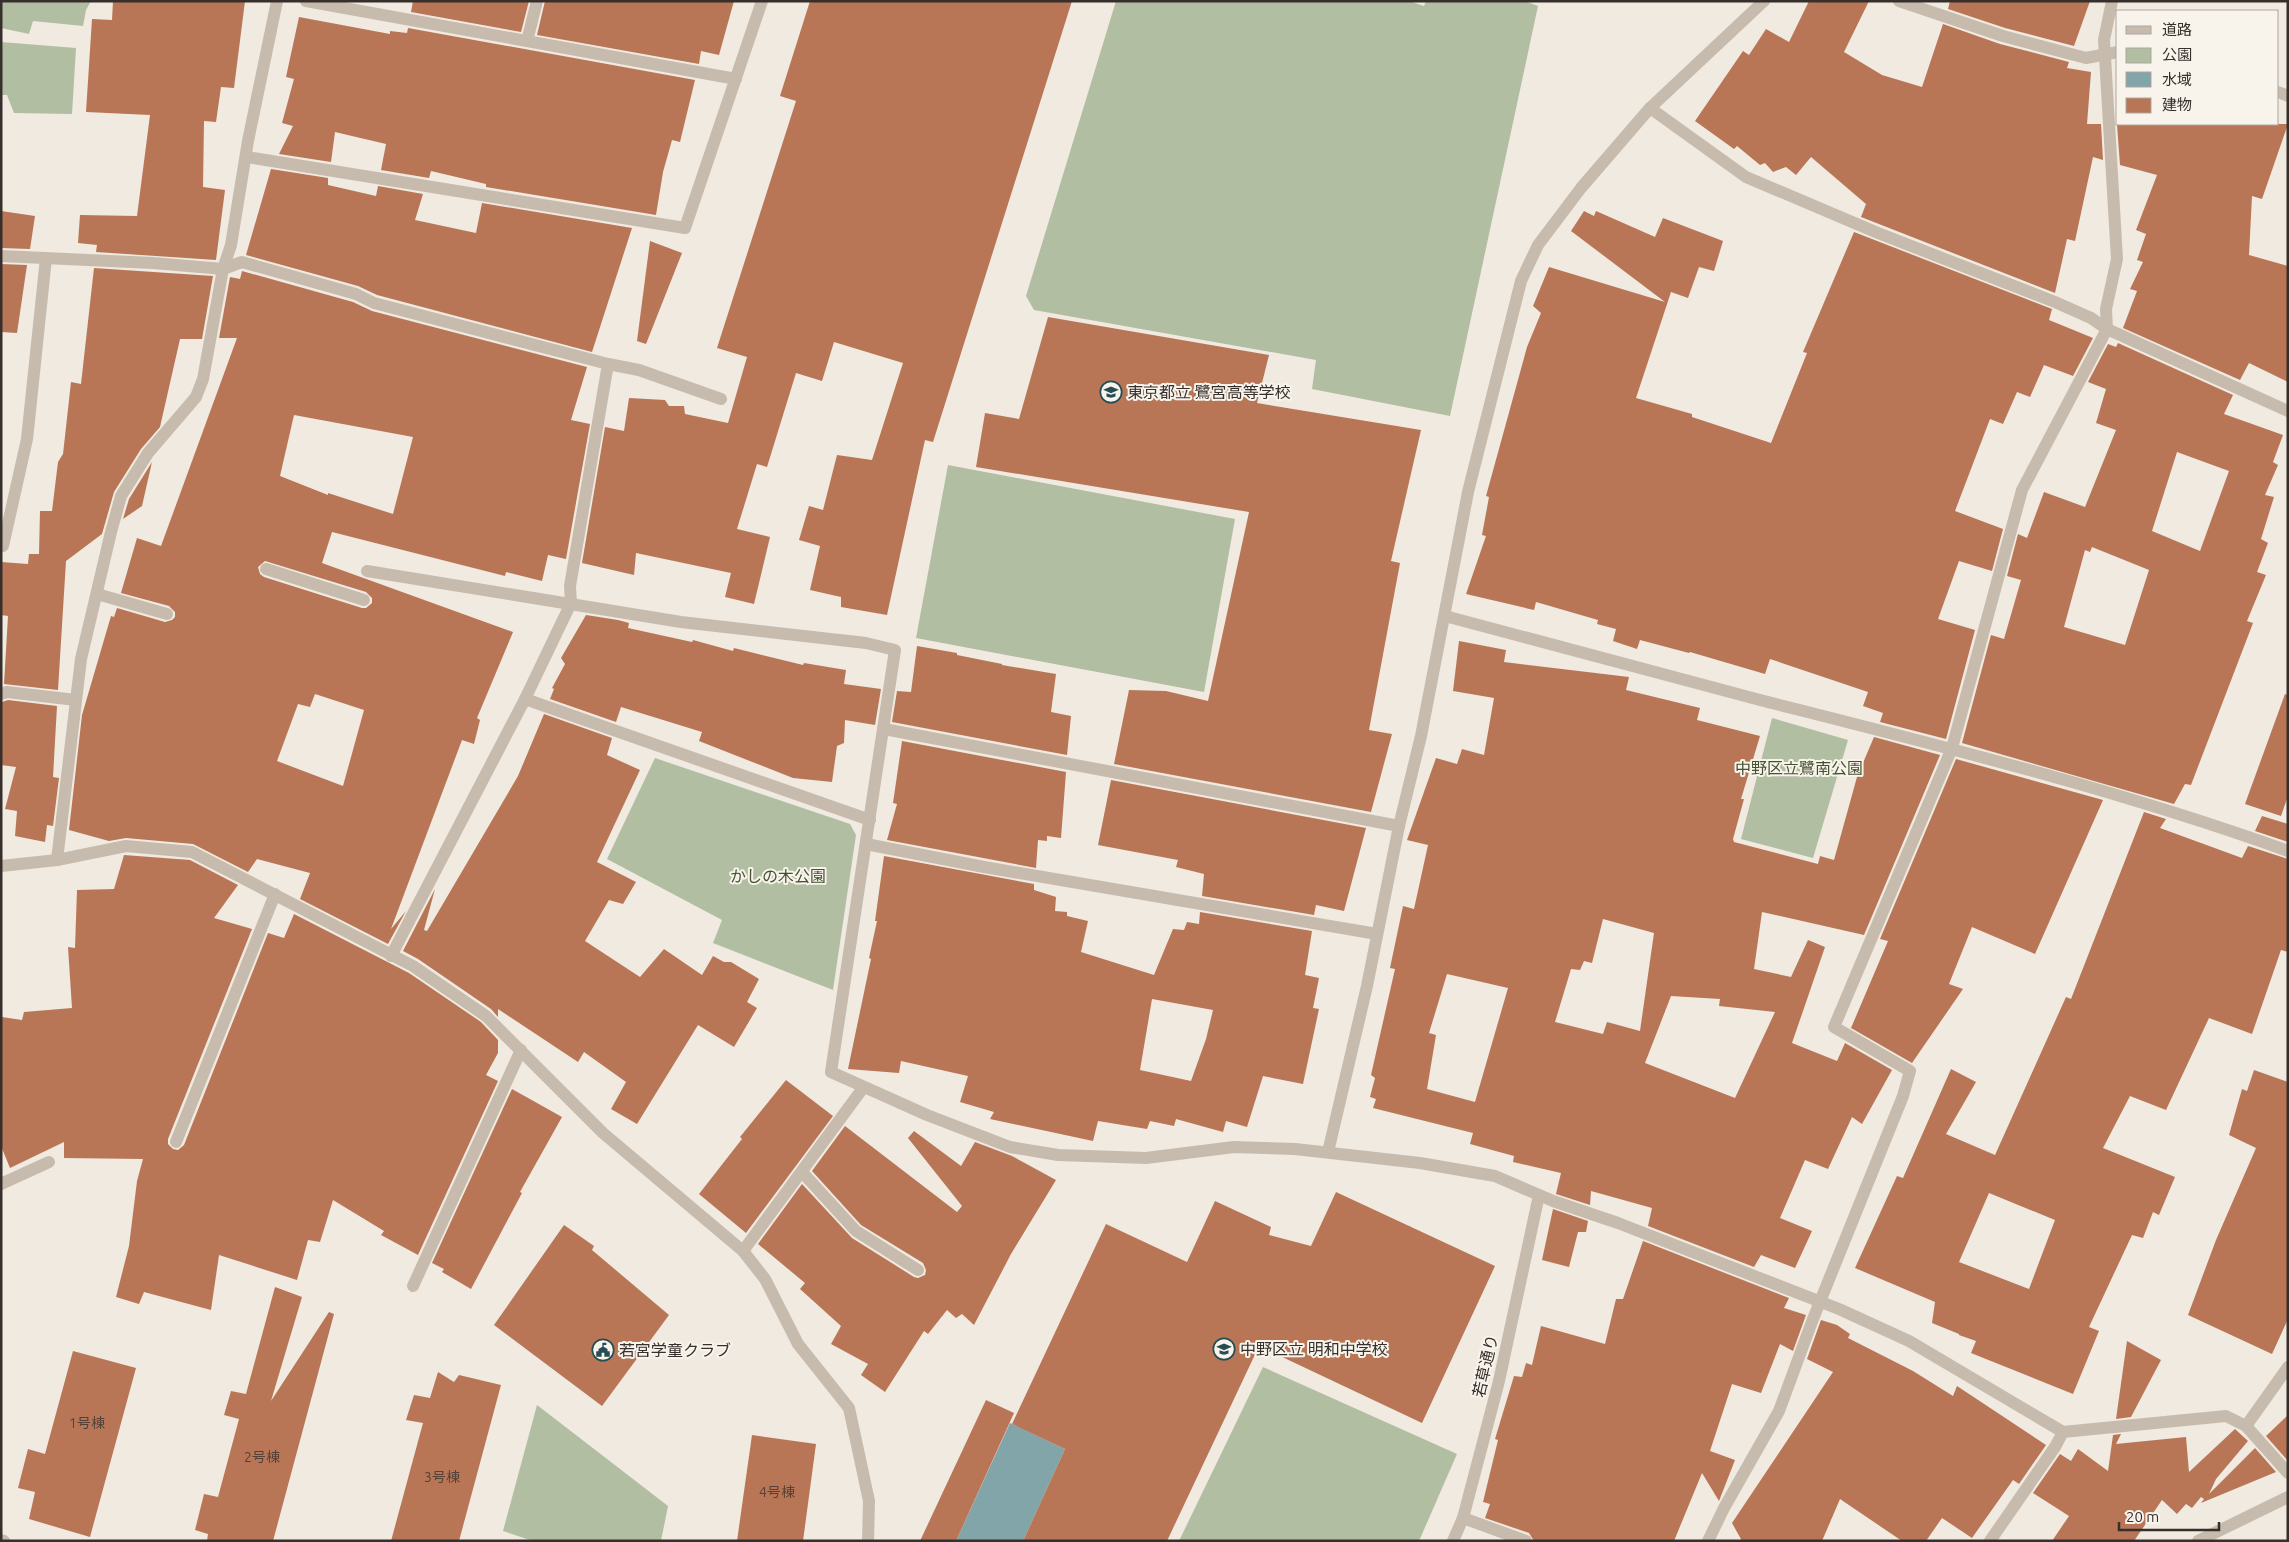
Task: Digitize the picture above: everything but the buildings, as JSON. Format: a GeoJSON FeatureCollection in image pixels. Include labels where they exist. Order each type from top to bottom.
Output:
{"type":"FeatureCollection","features":[{"type":"Feature","properties":{"kind":"street"},"geometry":{"type":"LineString","coordinates":[[57,860],[82,659],[121,496],[148,453],[196,397],[203,379],[223,269],[231,245],[277,1]]}},
{"type":"Feature","properties":{"kind":"street"},"geometry":{"type":"LineString","coordinates":[[306,1],[736,79]]}},
{"type":"Feature","properties":{"kind":"street"},"geometry":{"type":"LineString","coordinates":[[527,41],[537,1]]}},
{"type":"Feature","properties":{"kind":"street"},"geometry":{"type":"LineString","coordinates":[[247,157],[685,228],[762,1]]}},
{"type":"Feature","properties":{"kind":"street"},"geometry":{"type":"LineString","coordinates":[[1328,1152],[1399,826],[1421,736],[1446,616],[1468,492],[1521,281],[1538,245],[1581,188],[1650,108],[1764,1]]}},
{"type":"Feature","properties":{"kind":"street"},"geometry":{"type":"LineString","coordinates":[[1899,1],[2004,36],[2086,58],[2111,53]]}},
{"type":"Feature","properties":{"kind":"street"},"geometry":{"type":"LineString","coordinates":[[1708,1541],[1724,1508],[1779,1411],[1903,1096],[1910,1071],[1834,1027],[1952,748],[2022,490],[2108,329],[2106,309],[2117,259],[2111,53],[2104,40],[2112,1]]}},
{"type":"Feature","properties":{"kind":"street"},"geometry":{"type":"LineString","coordinates":[[1650,108],[1746,177],[1878,233],[2055,302],[2091,318],[2108,329],[2288,411]]}},
{"type":"Feature","properties":{"kind":"street"},"geometry":{"type":"LineString","coordinates":[[1,256],[153,263],[223,269],[242,262],[356,294],[374,303],[608,364],[639,370],[721,399]]}},
{"type":"Feature","properties":{"kind":"street"},"geometry":{"type":"LineString","coordinates":[[3,546],[27,439],[46,258]]}},
{"type":"Feature","properties":{"kind":"street"},"geometry":{"type":"LineString","coordinates":[[392,956],[525,700],[571,603],[570,586],[608,364]]}},
{"type":"Feature","properties":{"kind":"street"},"geometry":{"type":"LineString","coordinates":[[266,569],[364,600]]}},
{"type":"Feature","properties":{"kind":"street"},"geometry":{"type":"LineString","coordinates":[[367,571],[680,622],[866,643],[895,650],[831,1072],[863,1088],[1010,1147],[1058,1155],[1146,1158],[1234,1147],[1328,1152],[1420,1163],[1495,1176],[1539,1195],[1618,1223],[1821,1302],[1909,1341],[2062,1432],[2226,1416],[2246,1426],[2288,1473]]}},
{"type":"Feature","properties":{"kind":"street"},"geometry":{"type":"LineString","coordinates":[[97,594],[167,614]]}},
{"type":"Feature","properties":{"kind":"street"},"geometry":{"type":"LineString","coordinates":[[1446,616],[1657,674],[1952,748],[2220,827],[2288,851]]}},
{"type":"Feature","properties":{"kind":"street"},"geometry":{"type":"LineString","coordinates":[[1,694],[7,692],[76,700]]}},
{"type":"Feature","properties":{"kind":"street"},"geometry":{"type":"LineString","coordinates":[[525,700],[870,820]]}},
{"type":"Feature","properties":{"kind":"street"},"geometry":{"type":"LineString","coordinates":[[884,729],[1399,826]]}},
{"type":"Feature","properties":{"kind":"street"},"geometry":{"type":"LineString","coordinates":[[866,844],[984,867],[1377,934]]}},
{"type":"Feature","properties":{"kind":"street"},"geometry":{"type":"LineString","coordinates":[[1,866],[57,860],[126,846],[192,852],[413,966],[486,1016],[603,1133],[743,1251],[765,1279],[798,1344],[849,1408],[869,1501],[868,1541]]}},
{"type":"Feature","properties":{"kind":"street"},"geometry":{"type":"LineString","coordinates":[[176,1142],[275,894]]}},
{"type":"Feature","properties":{"kind":"street"},"geometry":{"type":"LineString","coordinates":[[413,1286],[521,1050]]}},
{"type":"Feature","properties":{"kind":"street"},"geometry":{"type":"LineString","coordinates":[[743,1251],[863,1088]]}},
{"type":"Feature","properties":{"kind":"street"},"geometry":{"type":"LineString","coordinates":[[1,1184],[49,1162]]}},
{"type":"Feature","properties":{"kind":"street"},"geometry":{"type":"LineString","coordinates":[[802,1172],[856,1231],[918,1270]]}},
{"type":"Feature","properties":{"kind":"street","name":"若草通り"},"geometry":{"type":"LineString","coordinates":[[1453,1541],[1463,1518],[1499,1381],[1539,1195]]}},
{"type":"Feature","properties":{"kind":"street"},"geometry":{"type":"LineString","coordinates":[[2246,1426],[2288,1367]]}},
{"type":"Feature","properties":{"kind":"street"},"geometry":{"type":"LineString","coordinates":[[1990,1541],[2055,1447],[2062,1432]]}},
{"type":"Feature","properties":{"kind":"street"},"geometry":{"type":"LineString","coordinates":[[2198,1541],[2288,1497]]}},
{"type":"Feature","properties":{"kind":"street"},"geometry":{"type":"LineString","coordinates":[[1463,1518],[1526,1541]]}},
{"type":"Feature","properties":{"kind":"green space"},"geometry":{"type":"Polygon","coordinates":[[[1,1],[91,1],[86,10],[83,26],[33,21],[29,34],[1,28],[1,1]]]}},
{"type":"Feature","properties":{"kind":"green space"},"geometry":{"type":"Polygon","coordinates":[[[1116,1],[1409,1],[1424,6],[1426,1],[1525,1],[1538,6],[1450,416],[1312,389],[1316,360],[1034,310],[1026,296],[1116,1]]]}},
{"type":"Feature","properties":{"kind":"green space"},"geometry":{"type":"Polygon","coordinates":[[[1,42],[76,48],[72,114],[14,113],[7,95],[1,95],[1,42]]]}},
{"type":"Feature","properties":{"kind":"green space"},"geometry":{"type":"Polygon","coordinates":[[[948,465],[1235,519],[1204,692],[916,638],[948,465]]]}},
{"type":"Feature","properties":{"kind":"green space","name":"中野区立鷺南公園"},"geometry":{"type":"Polygon","coordinates":[[[1772,718],[1848,740],[1813,858],[1741,839],[1772,718]]]}},
{"type":"Feature","properties":{"kind":"green space","name":"かしの木公園"},"geometry":{"type":"Polygon","coordinates":[[[655,758],[850,824],[856,835],[833,990],[713,943],[722,920],[607,859],[655,758]]]}},
{"type":"Feature","properties":{"kind":"green space"},"geometry":{"type":"Polygon","coordinates":[[[1263,1367],[1457,1454],[1419,1541],[1179,1541],[1263,1367]]]}},
{"type":"Feature","properties":{"kind":"green space"},"geometry":{"type":"Polygon","coordinates":[[[537,1405],[668,1506],[661,1541],[533,1541],[503,1531],[537,1405]]]}},
{"type":"Feature","properties":{"kind":"water"},"geometry":{"type":"Polygon","coordinates":[[[1010,1423],[1065,1449],[1023,1541],[956,1541],[1010,1423]]]}},
{"type":"Feature","properties":{"kind":"place","name":"東京都立 鷺宮高等学校"},"geometry":{"type":"Point","coordinates":[1111,392]}},
{"type":"Feature","properties":{"kind":"place","name":"中野区立 明和中学校"},"geometry":{"type":"Point","coordinates":[1224,1349]}},
{"type":"Feature","properties":{"kind":"place","name":"若宮学童クラブ"},"geometry":{"type":"Point","coordinates":[603,1350]}}]}
